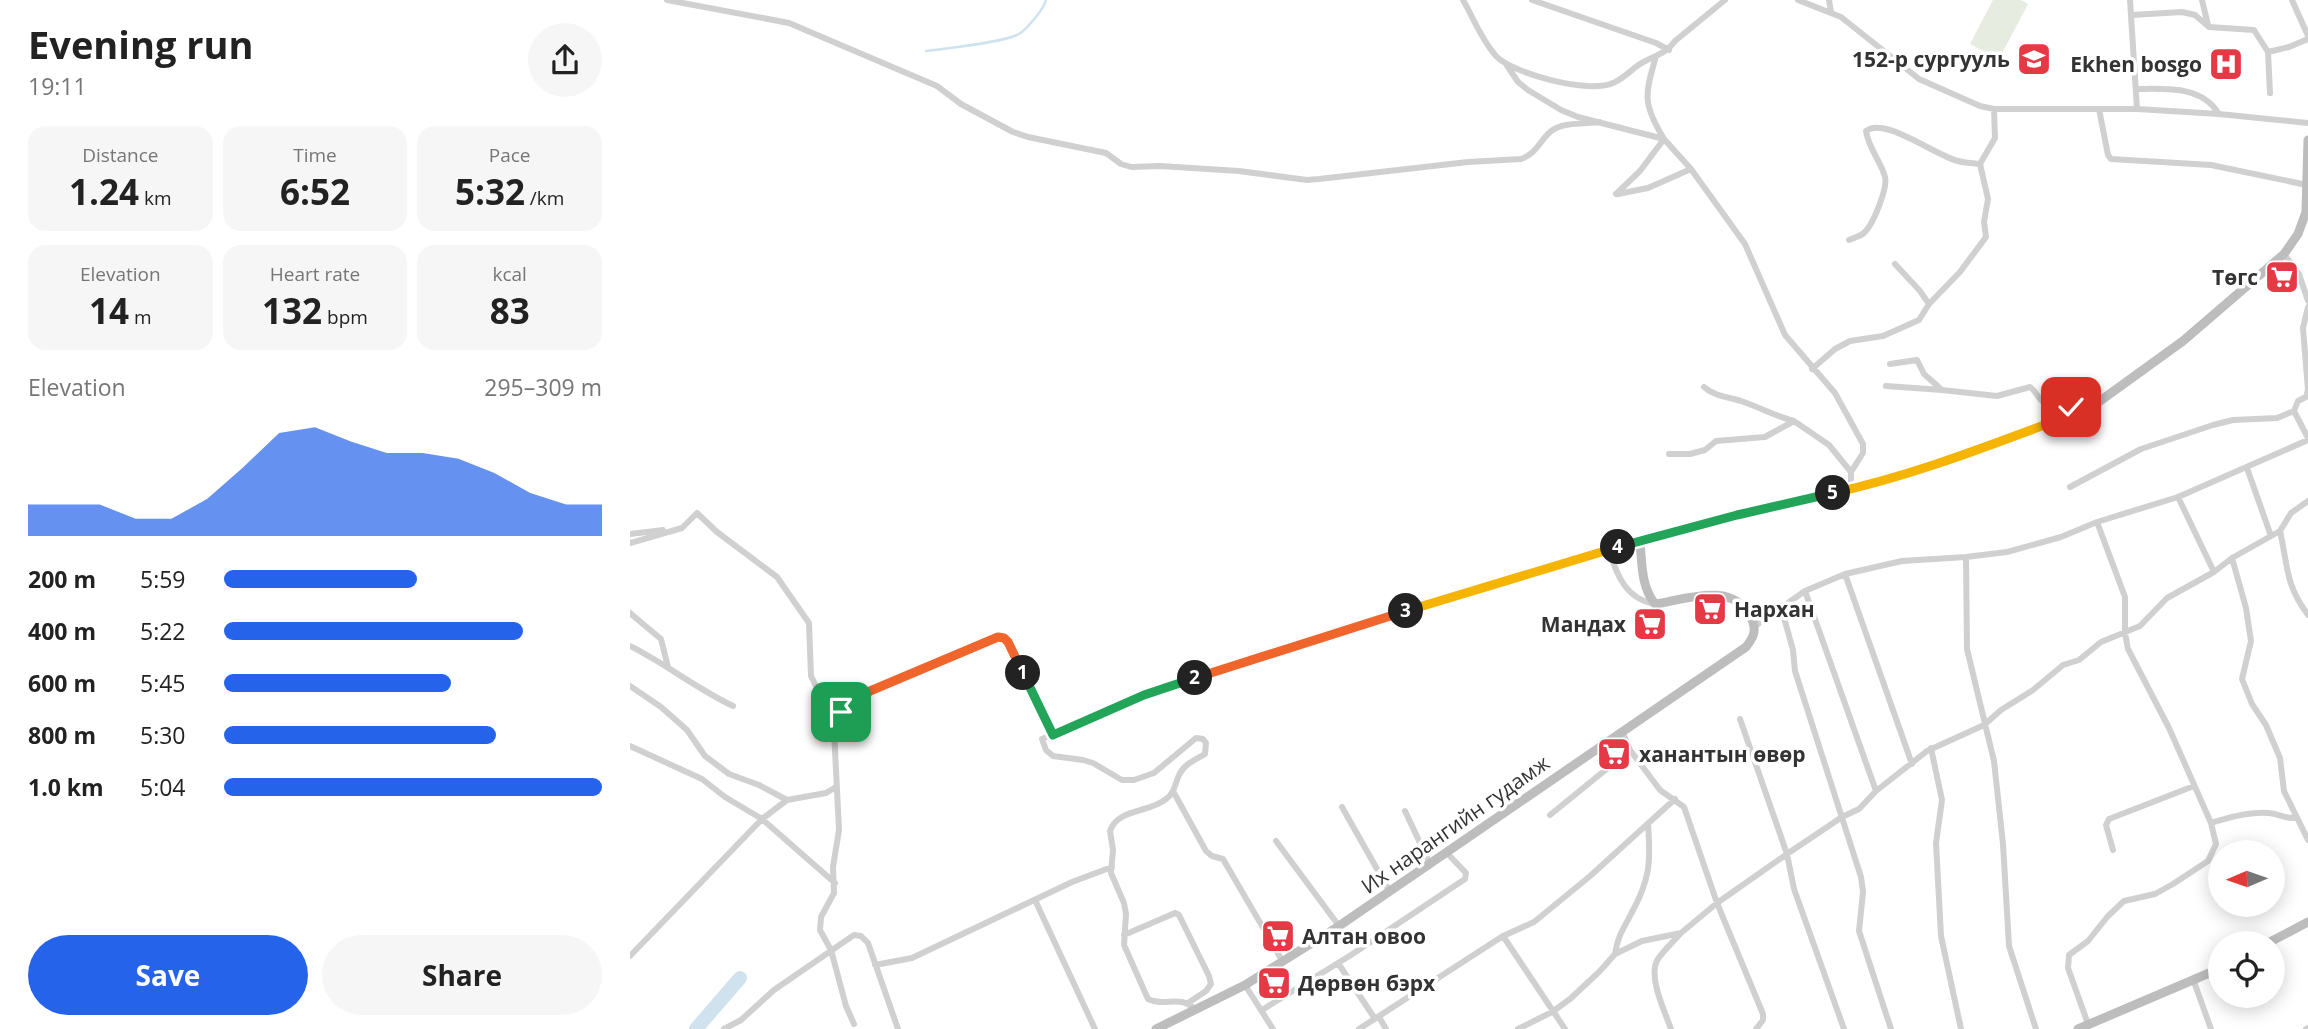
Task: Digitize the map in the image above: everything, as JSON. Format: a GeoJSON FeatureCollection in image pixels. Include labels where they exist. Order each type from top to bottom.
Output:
{"type":"FeatureCollection","features":[{"type":"Feature","properties":{"kind":"main road"},"geometry":{"type":"LineString","coordinates":[[1755,626],[1741,604],[1724,596],[1711,595],[1655,604],[1648,597],[1643,576],[1640,541],[1737,515],[1852,489],[1950,459],[2074,414],[2100,401],[2145,371],[2250,285],[2303,234],[2308,140]]}},
{"type":"Feature","properties":{"kind":"main road","name":"Их нарангийн гудамж"},"geometry":{"type":"LineString","coordinates":[[1162,1028],[1245,985],[1390,892],[1746,647],[1755,632],[1755,626]]}},
{"type":"Feature","properties":{"kind":"main road"},"geometry":{"type":"LineString","coordinates":[[2285,934],[2308,922]]}},
{"type":"Feature","properties":{"kind":"main road"},"geometry":{"type":"LineString","coordinates":[[2078,1029],[2208,973]]}},
{"type":"Feature","properties":{"kind":"street"},"geometry":{"type":"LineString","coordinates":[[667,0],[789,23],[937,86],[961,104],[1013,132],[1106,153],[1121,164],[1131,167],[1191,167],[1307,180],[1319,179],[1468,162],[1521,159],[1529,156],[1551,130],[1565,125],[1600,122]]}},
{"type":"Feature","properties":{"kind":"street"},"geometry":{"type":"LineString","coordinates":[[1463,0],[1473,22],[1496,55],[1528,90],[1561,110],[1664,139]]}},
{"type":"Feature","properties":{"kind":"street"},"geometry":{"type":"LineString","coordinates":[[1532,0],[1656,43],[1669,50]]}},
{"type":"Feature","properties":{"kind":"street"},"geometry":{"type":"LineString","coordinates":[[1506,64],[1560,84],[1593,87],[1613,84],[1641,63],[1669,50],[1675,41],[1726,0]]}},
{"type":"Feature","properties":{"kind":"street"},"geometry":{"type":"LineString","coordinates":[[1798,0],[1840,17],[1919,79],[1980,106],[1994,109],[2137,109],[2308,123]]}},
{"type":"Feature","properties":{"kind":"street"},"geometry":{"type":"LineString","coordinates":[[1829,0],[1831,12]]}},
{"type":"Feature","properties":{"kind":"street"},"geometry":{"type":"LineString","coordinates":[[2130,0],[2137,109]]}},
{"type":"Feature","properties":{"kind":"street"},"geometry":{"type":"LineString","coordinates":[[2202,0],[2209,27]]}},
{"type":"Feature","properties":{"kind":"street"},"geometry":{"type":"LineString","coordinates":[[2268,52],[2289,47],[2308,37],[2292,0]]}},
{"type":"Feature","properties":{"kind":"street"},"geometry":{"type":"LineString","coordinates":[[2132,15],[2182,12],[2195,16],[2209,27],[2254,30],[2268,52],[2270,93]]}},
{"type":"Feature","properties":{"kind":"street"},"geometry":{"type":"LineString","coordinates":[[1656,57],[1648,83],[1646,105],[1664,139],[1691,169],[1745,243],[1785,335],[1835,393],[1863,444],[1863,453],[1851,472]]}},
{"type":"Feature","properties":{"kind":"street"},"geometry":{"type":"LineString","coordinates":[[2136,89],[2180,89],[2211,101],[2219,114]]}},
{"type":"Feature","properties":{"kind":"street"},"geometry":{"type":"LineString","coordinates":[[1812,369],[1835,349],[1850,341],[1882,336],[1919,320],[1929,304],[1960,272],[1986,237],[1984,222],[1988,199],[1980,164],[1995,138],[1994,109]]}},
{"type":"Feature","properties":{"kind":"street"},"geometry":{"type":"LineString","coordinates":[[2099,109],[2111,159],[2211,165],[2306,185]]}},
{"type":"Feature","properties":{"kind":"street"},"geometry":{"type":"LineString","coordinates":[[1849,240],[1864,233],[1872,222],[1884,192],[1886,178],[1868,146],[1866,131],[1872,127],[1878,126],[1891,131],[1956,161],[1980,164]]}},
{"type":"Feature","properties":{"kind":"street"},"geometry":{"type":"LineString","coordinates":[[1664,139],[1640,171],[1616,194],[1648,188],[1691,169]]}},
{"type":"Feature","properties":{"kind":"street"},"geometry":{"type":"LineString","coordinates":[[2284,254],[2299,274],[2308,301]]}},
{"type":"Feature","properties":{"kind":"street"},"geometry":{"type":"LineString","coordinates":[[1895,264],[1929,304]]}},
{"type":"Feature","properties":{"kind":"street"},"geometry":{"type":"LineString","coordinates":[[2070,486],[2141,449],[2233,420],[2277,418],[2294,411],[2298,401],[2306,397],[2308,390],[2303,328],[2308,307]]}},
{"type":"Feature","properties":{"kind":"street"},"geometry":{"type":"LineString","coordinates":[[1890,364],[1917,360],[1924,374],[1942,390]]}},
{"type":"Feature","properties":{"kind":"street"},"geometry":{"type":"LineString","coordinates":[[1886,386],[1997,396],[2030,387],[2042,402],[2048,405],[2065,404],[2071,407],[2074,414]]}},
{"type":"Feature","properties":{"kind":"street"},"geometry":{"type":"LineString","coordinates":[[1704,387],[1711,393],[1794,421],[1829,444],[1851,472],[1852,489]]}},
{"type":"Feature","properties":{"kind":"street"},"geometry":{"type":"LineString","coordinates":[[1755,626],[1805,591],[1845,574],[1902,561],[2007,552],[2061,537],[2097,522],[2178,497],[2308,439],[2294,411]]}},
{"type":"Feature","properties":{"kind":"street"},"geometry":{"type":"LineString","coordinates":[[1669,454],[1690,454],[1705,450],[1716,441],[1765,437],[1794,421]]}},
{"type":"Feature","properties":{"kind":"street"},"geometry":{"type":"LineString","coordinates":[[2247,468],[2271,536]]}},
{"type":"Feature","properties":{"kind":"street"},"geometry":{"type":"LineString","coordinates":[[2178,497],[2214,572]]}},
{"type":"Feature","properties":{"kind":"street"},"geometry":{"type":"LineString","coordinates":[[1671,1029],[1655,980],[1657,960],[1681,933],[1717,903],[1842,817],[1859,809],[1876,791],[1931,748],[1984,725],[2063,666],[2079,660],[2101,642],[2140,626],[2167,598],[2280,531],[2291,513],[2308,501]]}},
{"type":"Feature","properties":{"kind":"street"},"geometry":{"type":"LineString","coordinates":[[630,543],[682,528],[697,513],[717,532],[777,577],[809,623],[811,676],[828,711],[838,720]]}},
{"type":"Feature","properties":{"kind":"street"},"geometry":{"type":"LineString","coordinates":[[2088,1024],[2068,968],[2068,955],[2088,941],[2124,901],[2155,894],[2208,860],[2216,844],[2211,822],[2169,728],[2128,649],[2125,597],[2097,522]]}},
{"type":"Feature","properties":{"kind":"street"},"geometry":{"type":"LineString","coordinates":[[630,534],[682,528]]}},
{"type":"Feature","properties":{"kind":"street"},"geometry":{"type":"LineString","coordinates":[[2280,531],[2287,576],[2295,598],[2308,615]]}},
{"type":"Feature","properties":{"kind":"street"},"geometry":{"type":"LineString","coordinates":[[1196,1010],[1182,1000],[1154,1002],[1148,999],[1124,944],[1126,914],[1111,873],[1113,850],[1110,831],[1112,823],[1117,819],[1166,800],[1187,764],[1205,754],[1207,749],[1203,740],[1196,738],[1191,741],[1154,773],[1144,778],[1122,780],[1093,763],[1052,755],[1046,750],[1042,738],[1144,695],[1245,661],[1640,541]]}},
{"type":"Feature","properties":{"kind":"street"},"geometry":{"type":"LineString","coordinates":[[1609,550],[1620,582],[1642,602],[1655,604]]}},
{"type":"Feature","properties":{"kind":"street"},"geometry":{"type":"LineString","coordinates":[[1966,557],[1966,649],[1994,761],[2009,912],[2009,946],[2036,1029]]}},
{"type":"Feature","properties":{"kind":"street"},"geometry":{"type":"LineString","coordinates":[[2232,558],[2246,608],[2251,641],[2242,679],[2280,758],[2284,791],[2308,840]]}},
{"type":"Feature","properties":{"kind":"street"},"geometry":{"type":"LineString","coordinates":[[1845,574],[1912,764]]}},
{"type":"Feature","properties":{"kind":"street"},"geometry":{"type":"LineString","coordinates":[[1805,591],[1876,791]]}},
{"type":"Feature","properties":{"kind":"street"},"geometry":{"type":"LineString","coordinates":[[1781,607],[1793,650],[1795,671],[1861,877],[1863,892],[1859,931],[1891,1029]]}},
{"type":"Feature","properties":{"kind":"street"},"geometry":{"type":"LineString","coordinates":[[630,613],[661,639],[668,667]]}},
{"type":"Feature","properties":{"kind":"street"},"geometry":{"type":"LineString","coordinates":[[854,1024],[846,1006],[831,950],[820,930],[821,917],[834,893],[835,883],[833,867],[839,830],[834,730],[841,712],[870,691],[998,637],[1008,642],[1053,735]]}},
{"type":"Feature","properties":{"kind":"street"},"geometry":{"type":"LineString","coordinates":[[630,646],[668,667],[709,695],[733,706]]}},
{"type":"Feature","properties":{"kind":"street"},"geometry":{"type":"LineString","coordinates":[[630,686],[687,730],[705,755],[729,774],[759,785],[787,800]]}},
{"type":"Feature","properties":{"kind":"street"},"geometry":{"type":"LineString","coordinates":[[1741,719],[1787,854],[1794,889],[1844,1029]]}},
{"type":"Feature","properties":{"kind":"street"},"geometry":{"type":"LineString","coordinates":[[1622,731],[1630,750],[1665,796],[1675,799],[1684,807],[1717,903],[1763,1014],[1763,1020],[1756,1029]]}},
{"type":"Feature","properties":{"kind":"street"},"geometry":{"type":"LineString","coordinates":[[630,746],[702,779],[725,797],[762,819],[835,883]]}},
{"type":"Feature","properties":{"kind":"street"},"geometry":{"type":"LineString","coordinates":[[1931,748],[1942,800],[1936,843],[1941,936],[1961,1029]]}},
{"type":"Feature","properties":{"kind":"street"},"geometry":{"type":"LineString","coordinates":[[1550,815],[1630,750]]}},
{"type":"Feature","properties":{"kind":"street"},"geometry":{"type":"LineString","coordinates":[[2113,850],[2106,825],[2109,819],[2194,786]]}},
{"type":"Feature","properties":{"kind":"street"},"geometry":{"type":"LineString","coordinates":[[630,956],[762,819],[787,800],[826,793],[836,787]]}},
{"type":"Feature","properties":{"kind":"street"},"geometry":{"type":"LineString","coordinates":[[1173,792],[1206,850],[1212,856],[1223,859],[1283,962]]}},
{"type":"Feature","properties":{"kind":"street"},"geometry":{"type":"LineString","coordinates":[[1359,1029],[1503,936],[1534,922],[1589,877],[1675,799]]}},
{"type":"Feature","properties":{"kind":"street"},"geometry":{"type":"LineString","coordinates":[[1342,807],[1390,892]]}},
{"type":"Feature","properties":{"kind":"street"},"geometry":{"type":"LineString","coordinates":[[1405,811],[1430,864]]}},
{"type":"Feature","properties":{"kind":"street"},"geometry":{"type":"LineString","coordinates":[[2211,822],[2270,813],[2285,819],[2297,818]]}},
{"type":"Feature","properties":{"kind":"street"},"geometry":{"type":"LineString","coordinates":[[1615,954],[1618,935],[1645,887],[1651,859],[1648,824]]}},
{"type":"Feature","properties":{"kind":"street"},"geometry":{"type":"LineString","coordinates":[[1276,841],[1339,926]]}},
{"type":"Feature","properties":{"kind":"street"},"geometry":{"type":"LineString","coordinates":[[1262,1010],[1465,879],[1466,873],[1446,852]]}},
{"type":"Feature","properties":{"kind":"street"},"geometry":{"type":"LineString","coordinates":[[875,965],[912,957],[1092,873],[1112,867]]}},
{"type":"Feature","properties":{"kind":"street"},"geometry":{"type":"LineString","coordinates":[[1035,900],[1095,1029]]}},
{"type":"Feature","properties":{"kind":"street"},"geometry":{"type":"LineString","coordinates":[[1124,935],[1175,913],[1179,915],[1211,984],[1206,991],[1188,1003]]}},
{"type":"Feature","properties":{"kind":"street"},"geometry":{"type":"LineString","coordinates":[[1518,1029],[1552,1012],[1600,971],[1615,954],[1642,941],[1681,933]]}},
{"type":"Feature","properties":{"kind":"street"},"geometry":{"type":"LineString","coordinates":[[724,1029],[741,1020],[774,990],[854,935],[861,936],[867,943],[898,1029]]}},
{"type":"Feature","properties":{"kind":"street"},"geometry":{"type":"LineString","coordinates":[[1503,936],[1565,1029]]}},
{"type":"Feature","properties":{"kind":"street"},"geometry":{"type":"LineString","coordinates":[[1338,963],[1386,1029]]}},
{"type":"Feature","properties":{"kind":"street"},"geometry":{"type":"LineString","coordinates":[[2193,979],[2211,1029]]}},
{"type":"Feature","properties":{"kind":"street"},"geometry":{"type":"LineString","coordinates":[[1245,985],[1273,1029]]}},
{"type":"Feature","properties":{"kind":"shaded area"},"geometry":{"type":"Polygon","coordinates":[[[1993,0],[2021,0],[2028,4],[1999,59],[1970,44],[1993,0]]]}},
{"type":"Feature","properties":{"kind":"waterway"},"geometry":{"type":"LineString","coordinates":[[926,51],[988,43],[1019,34],[1035,19],[1046,0]]}},
{"type":"Feature","properties":{"kind":"waterway"},"geometry":{"type":"LineString","coordinates":[[696,1029],[740,978]]}},
{"type":"Feature","properties":{"kind":"place","name":"152-р сургууль"},"geometry":{"type":"Point","coordinates":[2034,59]}},
{"type":"Feature","properties":{"kind":"place","name":"Ekhen bosgo"},"geometry":{"type":"Point","coordinates":[2226,64]}},
{"type":"Feature","properties":{"kind":"place","name":"Төгс"},"geometry":{"type":"Point","coordinates":[2282,277]}},
{"type":"Feature","properties":{"kind":"place","name":"Нархан"},"geometry":{"type":"Point","coordinates":[1710,609]}},
{"type":"Feature","properties":{"kind":"place","name":"Мандах"},"geometry":{"type":"Point","coordinates":[1650,624]}},
{"type":"Feature","properties":{"kind":"place","name":"ханантын өвөр"},"geometry":{"type":"Point","coordinates":[1614,754]}},
{"type":"Feature","properties":{"kind":"place","name":"Алтан овоо"},"geometry":{"type":"Point","coordinates":[1278,936]}},
{"type":"Feature","properties":{"kind":"place","name":"Дөрвөн бэрх"},"geometry":{"type":"Point","coordinates":[1274,983]}},
{"type":"Feature","properties":{"kind":"route"},"geometry":{"type":"LineString","coordinates":[[841,712],[870,691],[998,637],[1008,642],[1053,735],[1144,695],[1459,595],[1640,541],[1737,515],[1852,489],[1950,459],[2074,414],[2071,407]]}}]}
